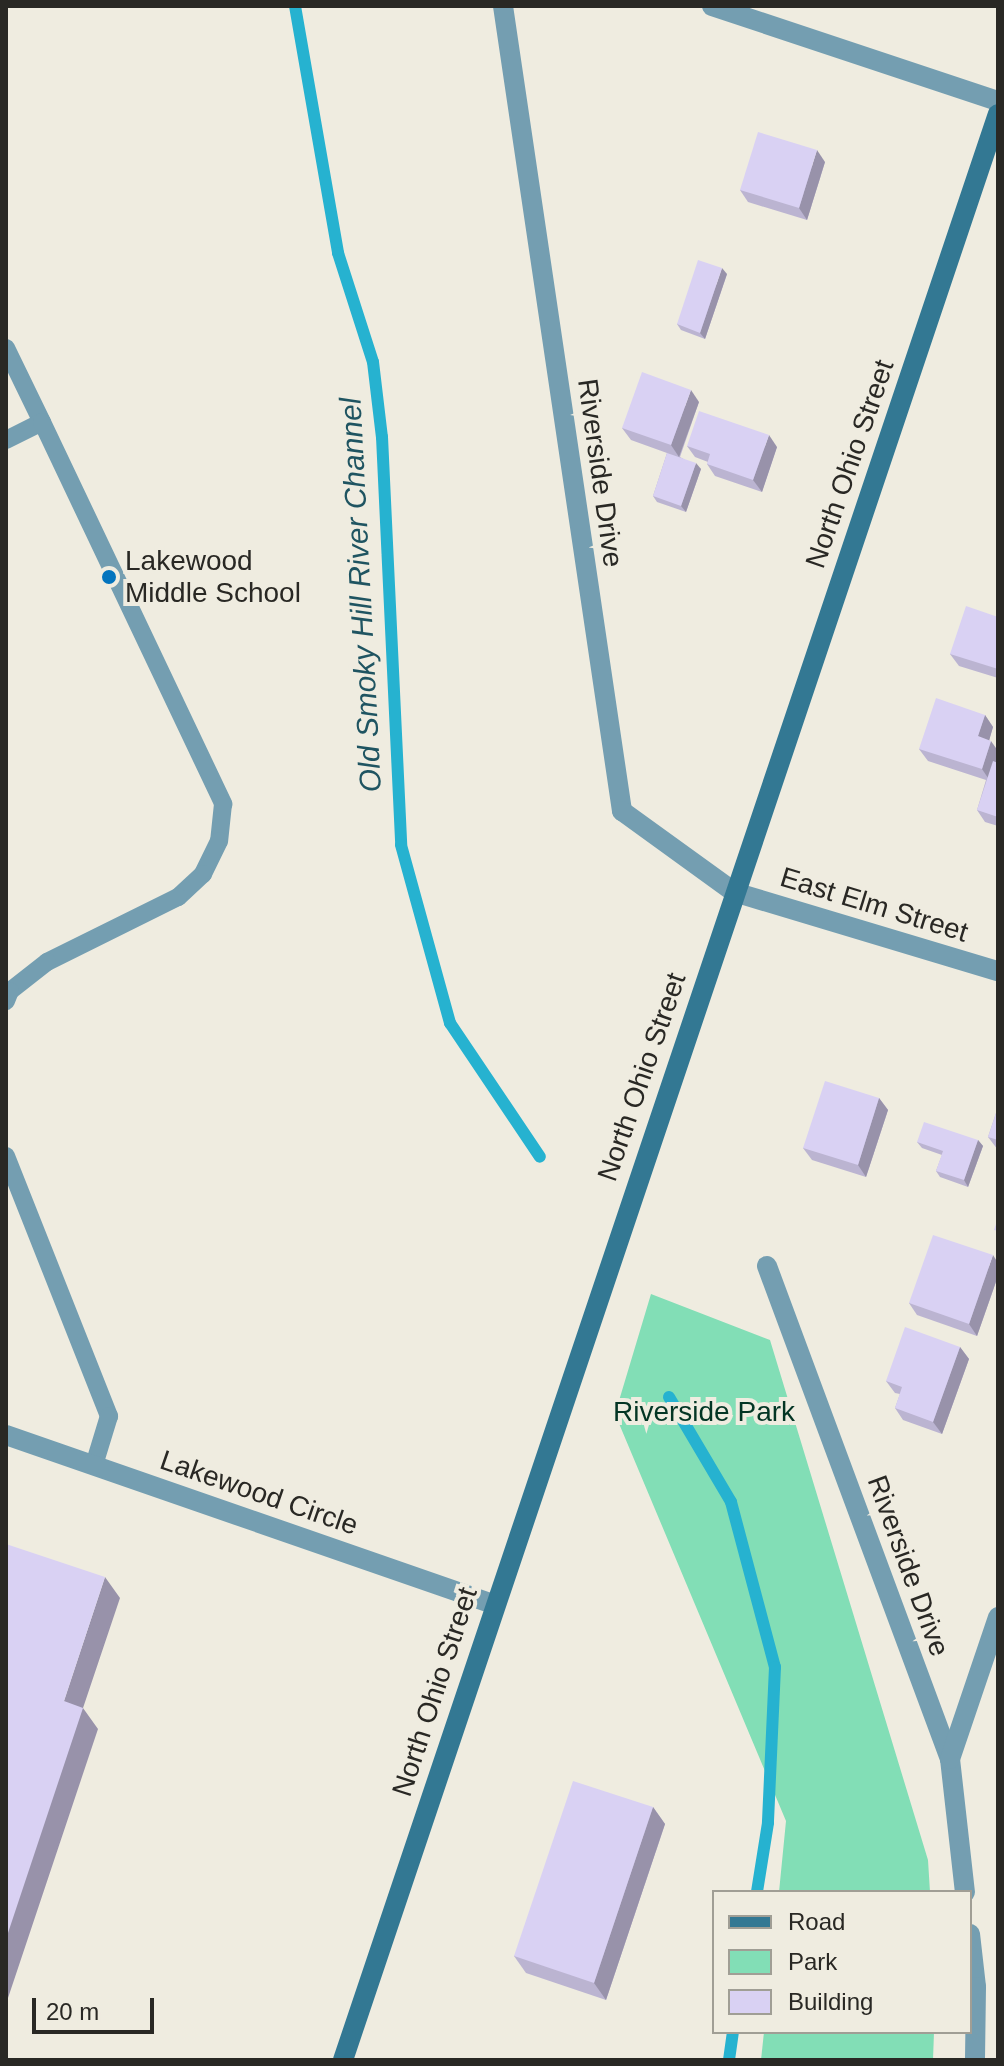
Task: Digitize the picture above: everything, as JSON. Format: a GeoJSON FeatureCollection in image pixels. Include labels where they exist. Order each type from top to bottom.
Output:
{"type":"FeatureCollection","features":[{"type":"Feature","properties":{"kind":"main road","name":"North Ohio Street"},"geometry":{"type":"LineString","coordinates":[[343,2060],[493,1604],[998,114]]}},
{"type":"Feature","properties":{"kind":"street","name":"Riverside Drive"},"geometry":{"type":"LineString","coordinates":[[503,6],[622,811],[734,892]]}},
{"type":"Feature","properties":{"kind":"street"},"geometry":{"type":"LineString","coordinates":[[712,6],[998,101]]}},
{"type":"Feature","properties":{"kind":"street","name":"East Elm Street"},"geometry":{"type":"LineString","coordinates":[[734,892],[998,971]]}},
{"type":"Feature","properties":{"kind":"street","name":"Riverside Drive"},"geometry":{"type":"LineString","coordinates":[[767,1266],[950,1759],[965,1890]]}},
{"type":"Feature","properties":{"kind":"street","name":"Lakewood Circle"},"geometry":{"type":"LineString","coordinates":[[6,1435],[493,1604]]}},
{"type":"Feature","properties":{"kind":"street"},"geometry":{"type":"LineString","coordinates":[[950,1759],[998,1617]]}},
{"type":"Feature","properties":{"kind":"street"},"geometry":{"type":"LineString","coordinates":[[972,1952],[976,1987],[975,2060]]}},
{"type":"Feature","properties":{"kind":"lane"},"geometry":{"type":"LineString","coordinates":[[6,348],[223,804],[219,841],[203,874],[186,889],[47,962],[10,991],[6,1001]]}},
{"type":"Feature","properties":{"kind":"lane"},"geometry":{"type":"LineString","coordinates":[[6,440],[42,422]]}},
{"type":"Feature","properties":{"kind":"lane"},"geometry":{"type":"LineString","coordinates":[[6,1156],[109,1416],[94,1465]]}},
{"type":"Feature","properties":{"kind":"green space","name":"Riverside Park"},"geometry":{"type":"Polygon","coordinates":[[[651,1294],[770,1340],[928,1860],[930,1890],[779,1890],[786,1821],[615,1414],[651,1294]]]}},
{"type":"Feature","properties":{"kind":"green space"},"geometry":{"type":"Polygon","coordinates":[[[764,2034],[934,2034],[933,2060],[761,2060],[764,2034]]]}},
{"type":"Feature","properties":{"kind":"building"},"geometry":{"type":"Polygon","coordinates":[[[758,132],[817,150],[799,208],[740,190],[758,132]]]}},
{"type":"Feature","properties":{"kind":"building"},"geometry":{"type":"Polygon","coordinates":[[[698,260],[722,268],[700,333],[677,324],[698,260]]]}},
{"type":"Feature","properties":{"kind":"building"},"geometry":{"type":"Polygon","coordinates":[[[642,372],[691,390],[671,445],[622,428],[642,372]]]}},
{"type":"Feature","properties":{"kind":"building"},"geometry":{"type":"Polygon","coordinates":[[[699,411],[769,435],[753,480],[707,464],[710,454],[687,446],[699,411]]]}},
{"type":"Feature","properties":{"kind":"building"},"geometry":{"type":"Polygon","coordinates":[[[667,453],[696,463],[681,506],[653,496],[667,453]]]}},
{"type":"Feature","properties":{"kind":"building"},"geometry":{"type":"Polygon","coordinates":[[[966,606],[998,617],[998,669],[950,654],[966,606]]]}},
{"type":"Feature","properties":{"kind":"building"},"geometry":{"type":"Polygon","coordinates":[[[936,698],[985,715],[978,736],[991,741],[982,769],[919,749],[936,698]]]}},
{"type":"Feature","properties":{"kind":"building"},"geometry":{"type":"Polygon","coordinates":[[[993,761],[998,763],[998,817],[977,810],[993,761]]]}},
{"type":"Feature","properties":{"kind":"building"},"geometry":{"type":"Polygon","coordinates":[[[825,1081],[879,1098],[858,1165],[803,1148],[825,1081]]]}},
{"type":"Feature","properties":{"kind":"building"},"geometry":{"type":"Polygon","coordinates":[[[998,1107],[998,1140],[988,1137],[998,1107]]]}},
{"type":"Feature","properties":{"kind":"building"},"geometry":{"type":"Polygon","coordinates":[[[924,1122],[978,1140],[964,1180],[936,1171],[943,1151],[917,1142],[924,1122]]]}},
{"type":"Feature","properties":{"kind":"building"},"geometry":{"type":"Polygon","coordinates":[[[933,1235],[993,1255],[969,1324],[909,1303],[933,1235]]]}},
{"type":"Feature","properties":{"kind":"building"},"geometry":{"type":"Polygon","coordinates":[[[905,1327],[960,1347],[933,1422],[895,1408],[902,1387],[886,1381],[905,1327]]]}},
{"type":"Feature","properties":{"kind":"building"},"geometry":{"type":"Polygon","coordinates":[[[6,1544],[105,1577],[64,1701],[83,1708],[6,1939],[6,1544]]]}},
{"type":"Feature","properties":{"kind":"building"},"geometry":{"type":"Polygon","coordinates":[[[573,1781],[653,1807],[594,1983],[514,1956],[573,1781]]]}},
{"type":"Feature","properties":{"kind":"waterway","name":"Old Smoky Hill River Channel"},"geometry":{"type":"LineString","coordinates":[[295,6],[338,253],[373,362],[382,437],[401,845],[450,1023],[540,1157]]}},
{"type":"Feature","properties":{"kind":"waterway","name":"Old Smoky Hill River Channel"},"geometry":{"type":"LineString","coordinates":[[669,1397],[731,1502],[775,1667],[768,1823],[757,1890]]}},
{"type":"Feature","properties":{"kind":"waterway","name":"Old Smoky Hill River Channel"},"geometry":{"type":"LineString","coordinates":[[729,2060],[733,2034]]}},
{"type":"Feature","properties":{"kind":"place","name":"Lakewood Middle School"},"geometry":{"type":"Point","coordinates":[109,577]}}]}
